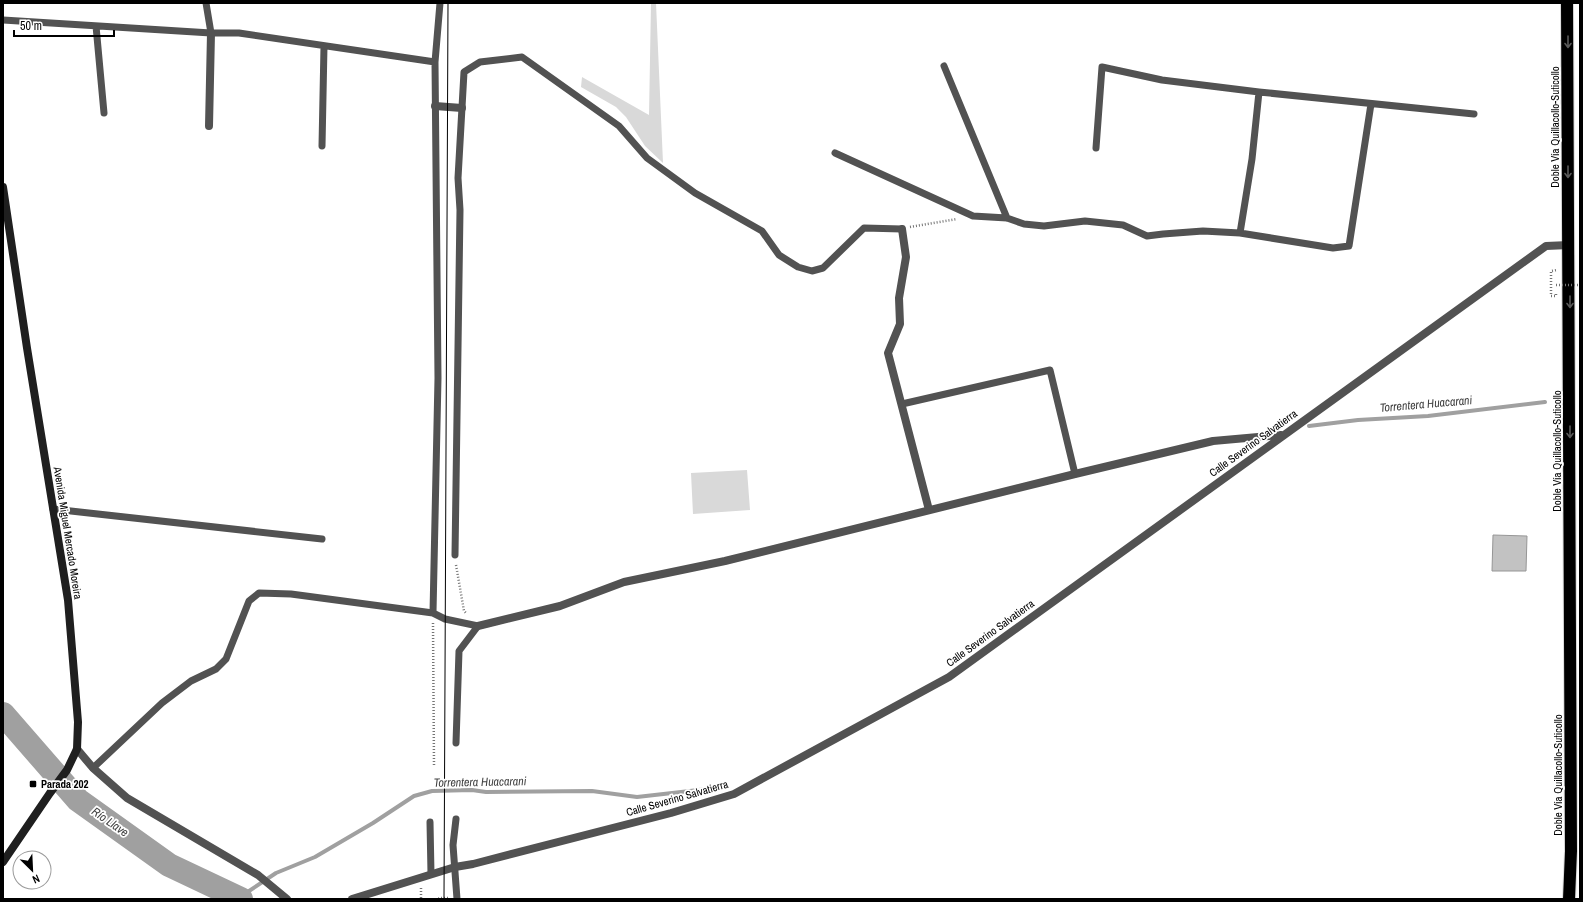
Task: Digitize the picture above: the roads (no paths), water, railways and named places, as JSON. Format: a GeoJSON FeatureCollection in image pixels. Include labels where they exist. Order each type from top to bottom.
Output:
{"type":"FeatureCollection","features":[{"type":"Feature","properties":{"kind":"highway","name":"Doble Vía Quillacollo-Suticollo"},"geometry":{"type":"LineString","coordinates":[[1567,3],[1571,836],[1569,899]]}},
{"type":"Feature","properties":{"kind":"main road","name":"Avenida Miguel Mercado Moreira"},"geometry":{"type":"LineString","coordinates":[[3,187],[27,348],[68,600],[78,722],[77,749],[67,770],[3,862]]}},
{"type":"Feature","properties":{"kind":"street"},"geometry":{"type":"LineString","coordinates":[[209,126],[211,33]]}},
{"type":"Feature","properties":{"kind":"street"},"geometry":{"type":"LineString","coordinates":[[435,106],[462,108]]}},
{"type":"Feature","properties":{"kind":"street"},"geometry":{"type":"LineString","coordinates":[[902,228],[906,257],[899,298],[900,324],[888,353],[929,510]]}},
{"type":"Feature","properties":{"kind":"street","name":"Calle Severino Salvatierra"},"geometry":{"type":"LineString","coordinates":[[352,899],[455,867],[473,864],[671,813],[734,794],[949,677],[1281,435],[1546,246],[1569,245]]}},
{"type":"Feature","properties":{"kind":"street"},"geometry":{"type":"LineString","coordinates":[[478,626],[560,606],[624,582],[725,561],[1075,474],[1213,442],[1281,435]]}},
{"type":"Feature","properties":{"kind":"street"},"geometry":{"type":"LineString","coordinates":[[77,749],[93,768],[127,798],[258,875],[287,899]]}},
{"type":"Feature","properties":{"kind":"lane"},"geometry":{"type":"LineString","coordinates":[[206,3],[211,33]]}},
{"type":"Feature","properties":{"kind":"lane"},"geometry":{"type":"LineString","coordinates":[[432,613],[438,378],[435,62],[440,3]]}},
{"type":"Feature","properties":{"kind":"lane"},"geometry":{"type":"LineString","coordinates":[[3,20],[211,33],[239,33],[435,62]]}},
{"type":"Feature","properties":{"kind":"lane"},"geometry":{"type":"LineString","coordinates":[[96,26],[104,113]]}},
{"type":"Feature","properties":{"kind":"lane"},"geometry":{"type":"LineString","coordinates":[[322,146],[324,46]]}},
{"type":"Feature","properties":{"kind":"lane"},"geometry":{"type":"LineString","coordinates":[[454,555],[460,210],[458,178],[464,72],[480,62],[522,57],[619,126],[647,158],[695,193],[762,232],[779,255],[798,267],[812,271],[823,268],[864,228],[902,228]]}},
{"type":"Feature","properties":{"kind":"lane"},"geometry":{"type":"LineString","coordinates":[[944,66],[1007,218]]}},
{"type":"Feature","properties":{"kind":"lane"},"geometry":{"type":"LineString","coordinates":[[1096,148],[1102,67],[1162,80],[1259,92],[1474,114]]}},
{"type":"Feature","properties":{"kind":"lane"},"geometry":{"type":"LineString","coordinates":[[1240,234],[1252,159],[1259,92]]}},
{"type":"Feature","properties":{"kind":"lane"},"geometry":{"type":"LineString","coordinates":[[835,153],[973,216],[1007,218],[1024,224],[1044,226],[1085,221],[1123,225],[1147,236],[1203,231],[1240,234],[1333,248],[1349,246],[1371,104]]}},
{"type":"Feature","properties":{"kind":"lane"},"geometry":{"type":"LineString","coordinates":[[902,404],[1050,370],[1075,474]]}},
{"type":"Feature","properties":{"kind":"lane"},"geometry":{"type":"LineString","coordinates":[[53,509],[322,539]]}},
{"type":"Feature","properties":{"kind":"lane"},"geometry":{"type":"LineString","coordinates":[[93,768],[162,703],[191,681],[216,670],[226,659],[249,601],[259,593],[291,594],[432,613],[445,619],[478,626],[459,651],[456,743]]}},
{"type":"Feature","properties":{"kind":"lane"},"geometry":{"type":"LineString","coordinates":[[456,819],[453,845],[457,899]]}},
{"type":"Feature","properties":{"kind":"lane"},"geometry":{"type":"LineString","coordinates":[[430,822],[431,874]]}},
{"type":"Feature","properties":{"kind":"waterway","name":"Torrentera Huacarani"},"geometry":{"type":"LineString","coordinates":[[1309,426],[1358,420],[1428,416],[1545,402]]}},
{"type":"Feature","properties":{"kind":"waterway","name":"Río Llave"},"geometry":{"type":"LineString","coordinates":[[3,714],[78,800],[169,865],[241,899]]}},
{"type":"Feature","properties":{"kind":"waterway","name":"Torrentera Huacarani"},"geometry":{"type":"LineString","coordinates":[[240,897],[276,873],[315,857],[373,823],[414,796],[432,791],[592,791],[637,797],[725,787]]}},
{"type":"Feature","properties":{"kind":"tram line"},"geometry":{"type":"LineString","coordinates":[[444,899],[448,3]]}},
{"type":"Feature","properties":{"kind":"place","name":"Parada 202"},"geometry":{"type":"Point","coordinates":[33,784]}}]}
